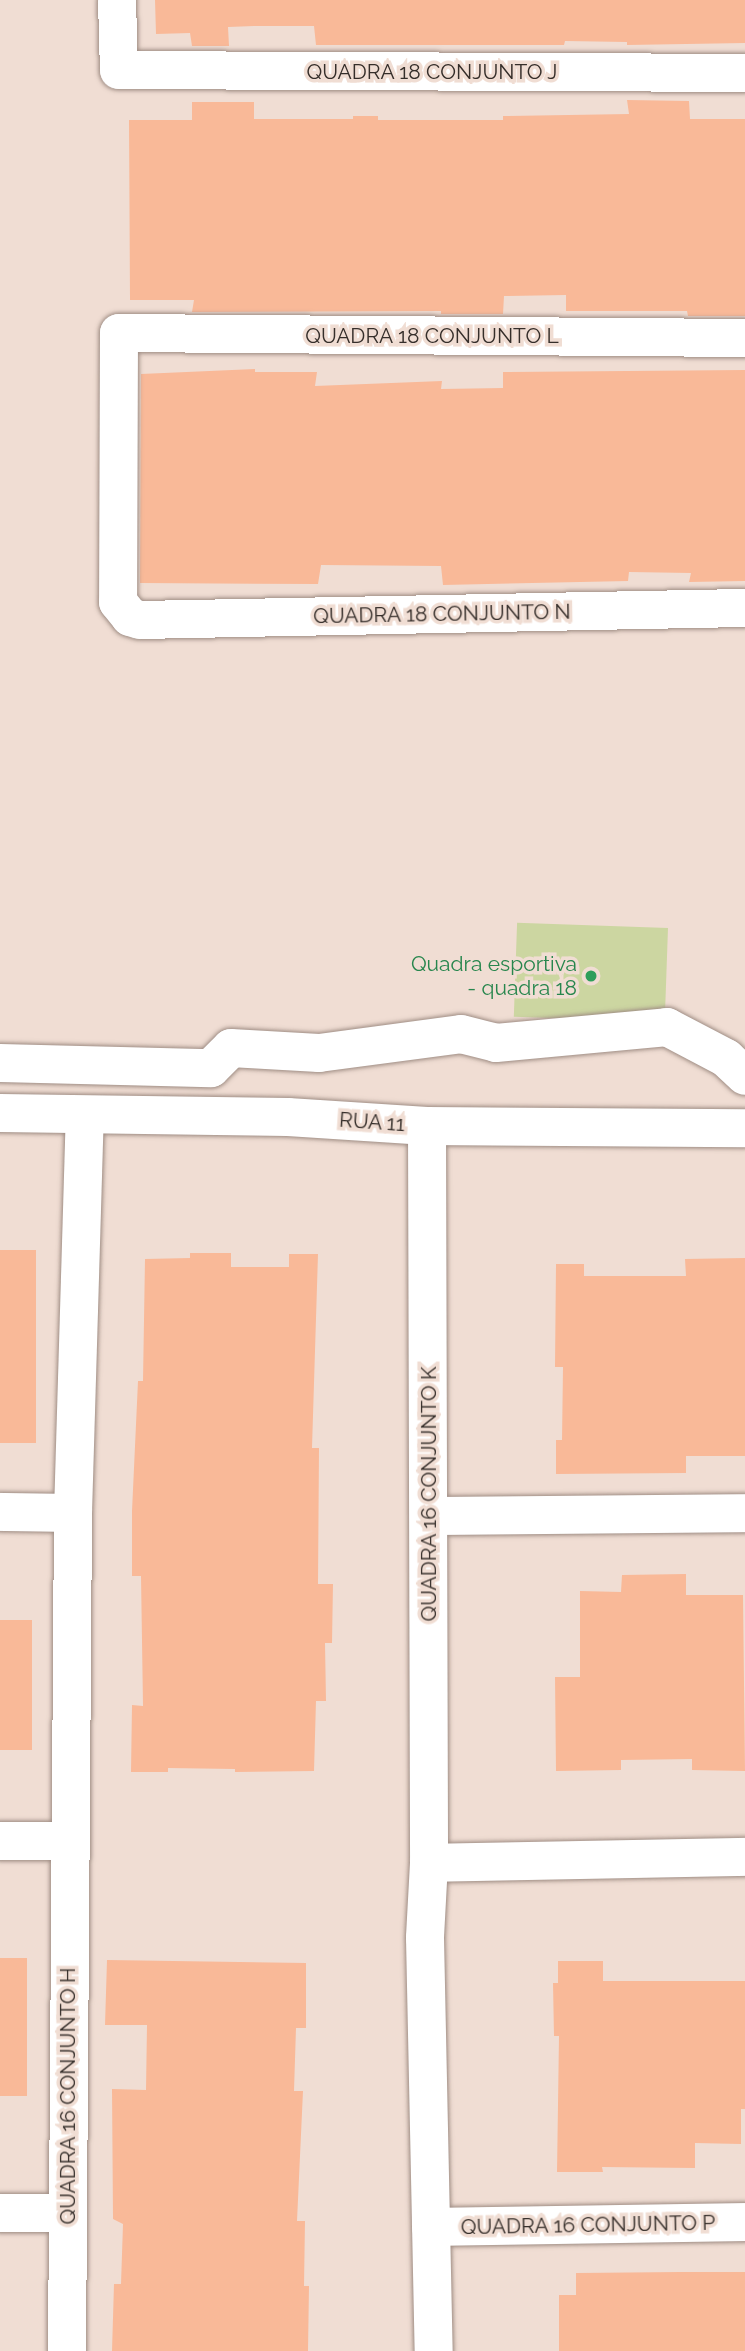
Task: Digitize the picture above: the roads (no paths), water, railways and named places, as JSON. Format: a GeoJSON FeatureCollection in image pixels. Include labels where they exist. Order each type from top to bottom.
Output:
{"type":"FeatureCollection","features":[{"type":"Feature","properties":{"kind":"street","name":"QUADRA 18 CONJUNTO J"},"geometry":{"type":"LineString","coordinates":[[117,0],[119,70],[745,73]]}},
{"type":"Feature","properties":{"kind":"street","name":"QUADRA 18 CONJUNTO L"},"geometry":{"type":"LineString","coordinates":[[140,620],[130,617],[118,602],[119,333],[745,338]]}},
{"type":"Feature","properties":{"kind":"street","name":"QUADRA 18 CONJUNTO N"},"geometry":{"type":"LineString","coordinates":[[140,620],[745,608]]}},
{"type":"Feature","properties":{"kind":"street"},"geometry":{"type":"LineString","coordinates":[[0,1063],[211,1068],[231,1048],[319,1053],[461,1034],[496,1044],[667,1027],[726,1058],[745,1076]]}},
{"type":"Feature","properties":{"kind":"street","name":"RUA 11"},"geometry":{"type":"LineString","coordinates":[[0,1113],[288,1117],[428,1126],[745,1128]]}},
{"type":"Feature","properties":{"kind":"street"},"geometry":{"type":"LineString","coordinates":[[0,1842],[71,1841],[73,1513],[85,1115]]}},
{"type":"Feature","properties":{"kind":"street","name":"QUADRA 16 CONJUNTO K"},"geometry":{"type":"LineString","coordinates":[[428,1126],[429,1863]]}},
{"type":"Feature","properties":{"kind":"street"},"geometry":{"type":"LineString","coordinates":[[0,1512],[73,1513]]}},
{"type":"Feature","properties":{"kind":"street"},"geometry":{"type":"LineString","coordinates":[[429,1516],[745,1513]]}},
{"type":"Feature","properties":{"kind":"street","name":"QUADRA 16 CONJUNTO H"},"geometry":{"type":"LineString","coordinates":[[67,2351],[71,1841]]}},
{"type":"Feature","properties":{"kind":"street"},"geometry":{"type":"LineString","coordinates":[[434,2351],[425,1938],[429,1863],[745,1857]]}},
{"type":"Feature","properties":{"kind":"street"},"geometry":{"type":"LineString","coordinates":[[0,2213],[67,2213]]}},
{"type":"Feature","properties":{"kind":"street","name":"QUADRA 16 CONJUNTO P"},"geometry":{"type":"LineString","coordinates":[[431,2227],[745,2222]]}},
{"type":"Feature","properties":{"kind":"place","name":"Quadra esportiva - quadra 18"},"geometry":{"type":"Point","coordinates":[591,976]}}]}
